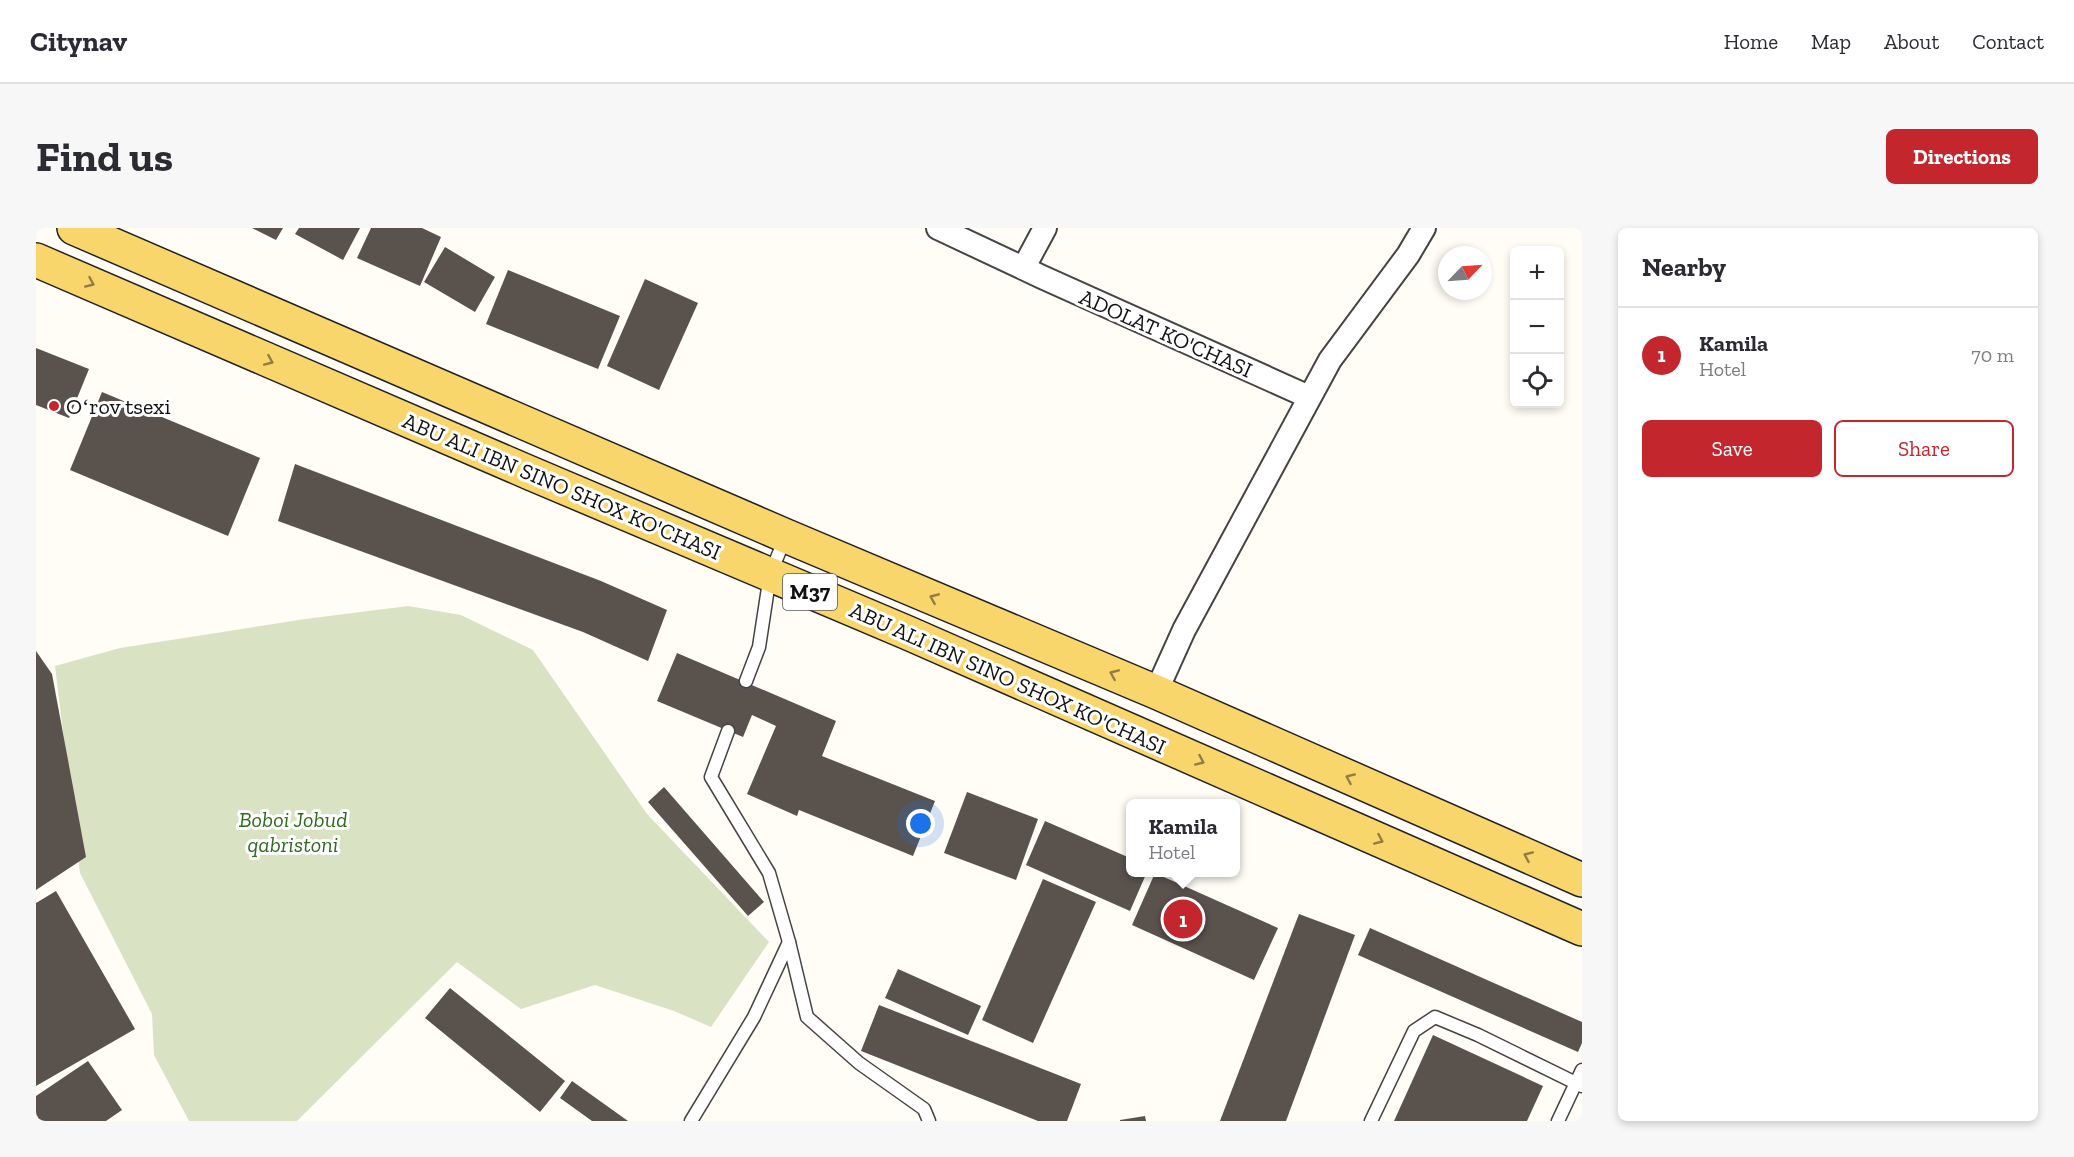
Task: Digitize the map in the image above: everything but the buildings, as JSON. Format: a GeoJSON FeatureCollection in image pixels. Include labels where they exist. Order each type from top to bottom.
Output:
{"type":"FeatureCollection","features":[{"type":"Feature","properties":{"kind":"main road","name":"ABU ALI IBN SINO SHOX KO'CHASI"},"geometry":{"type":"LineString","coordinates":[[87,231],[786,536],[1156,692],[1582,879]]}},
{"type":"Feature","properties":{"kind":"main road","name":"ABU ALI IBN SINO SHOX KO'CHASI"},"geometry":{"type":"LineString","coordinates":[[36,260],[908,633],[1582,929]]}},
{"type":"Feature","properties":{"kind":"street","name":"ADOLAT KO'CHASI"},"geometry":{"type":"LineString","coordinates":[[938,228],[1309,397]]}},
{"type":"Feature","properties":{"kind":"street"},"geometry":{"type":"LineString","coordinates":[[1024,267],[1045,228]]}},
{"type":"Feature","properties":{"kind":"street"},"geometry":{"type":"LineString","coordinates":[[1156,692],[1184,630],[1330,360],[1408,255],[1424,228]]}},
{"type":"Feature","properties":{"kind":"lane"},"geometry":{"type":"LineString","coordinates":[[746,681],[759,647],[770,575],[786,536]]}},
{"type":"Feature","properties":{"kind":"lane"},"geometry":{"type":"LineString","coordinates":[[728,731],[711,777],[769,873],[807,1017],[859,1063],[924,1109],[929,1121]]}},
{"type":"Feature","properties":{"kind":"lane"},"geometry":{"type":"LineString","coordinates":[[691,1121],[754,1017],[789,942]]}},
{"type":"Feature","properties":{"kind":"lane"},"geometry":{"type":"LineString","coordinates":[[1371,1121],[1414,1031],[1435,1017],[1478,1035],[1579,1084]]}},
{"type":"Feature","properties":{"kind":"lane"},"geometry":{"type":"LineString","coordinates":[[1558,1121],[1579,1084],[1582,1070]]}},
{"type":"Feature","properties":{"kind":"green space","name":"Boboi Jobud qabristoni"},"geometry":{"type":"Polygon","coordinates":[[[408,606],[461,615],[533,650],[647,814],[769,942],[711,1027],[674,1011],[595,985],[521,1009],[457,962],[297,1121],[189,1121],[154,1055],[152,1014],[80,873],[55,666],[120,648],[305,619],[408,606]]]}},
{"type":"Feature","properties":{"kind":"place","name":"Oʻrov tsexi"},"geometry":{"type":"Point","coordinates":[54,406]}},
{"type":"Feature","properties":{"kind":"place","name":"Kamila"},"geometry":{"type":"Point","coordinates":[1183,919]}}]}
